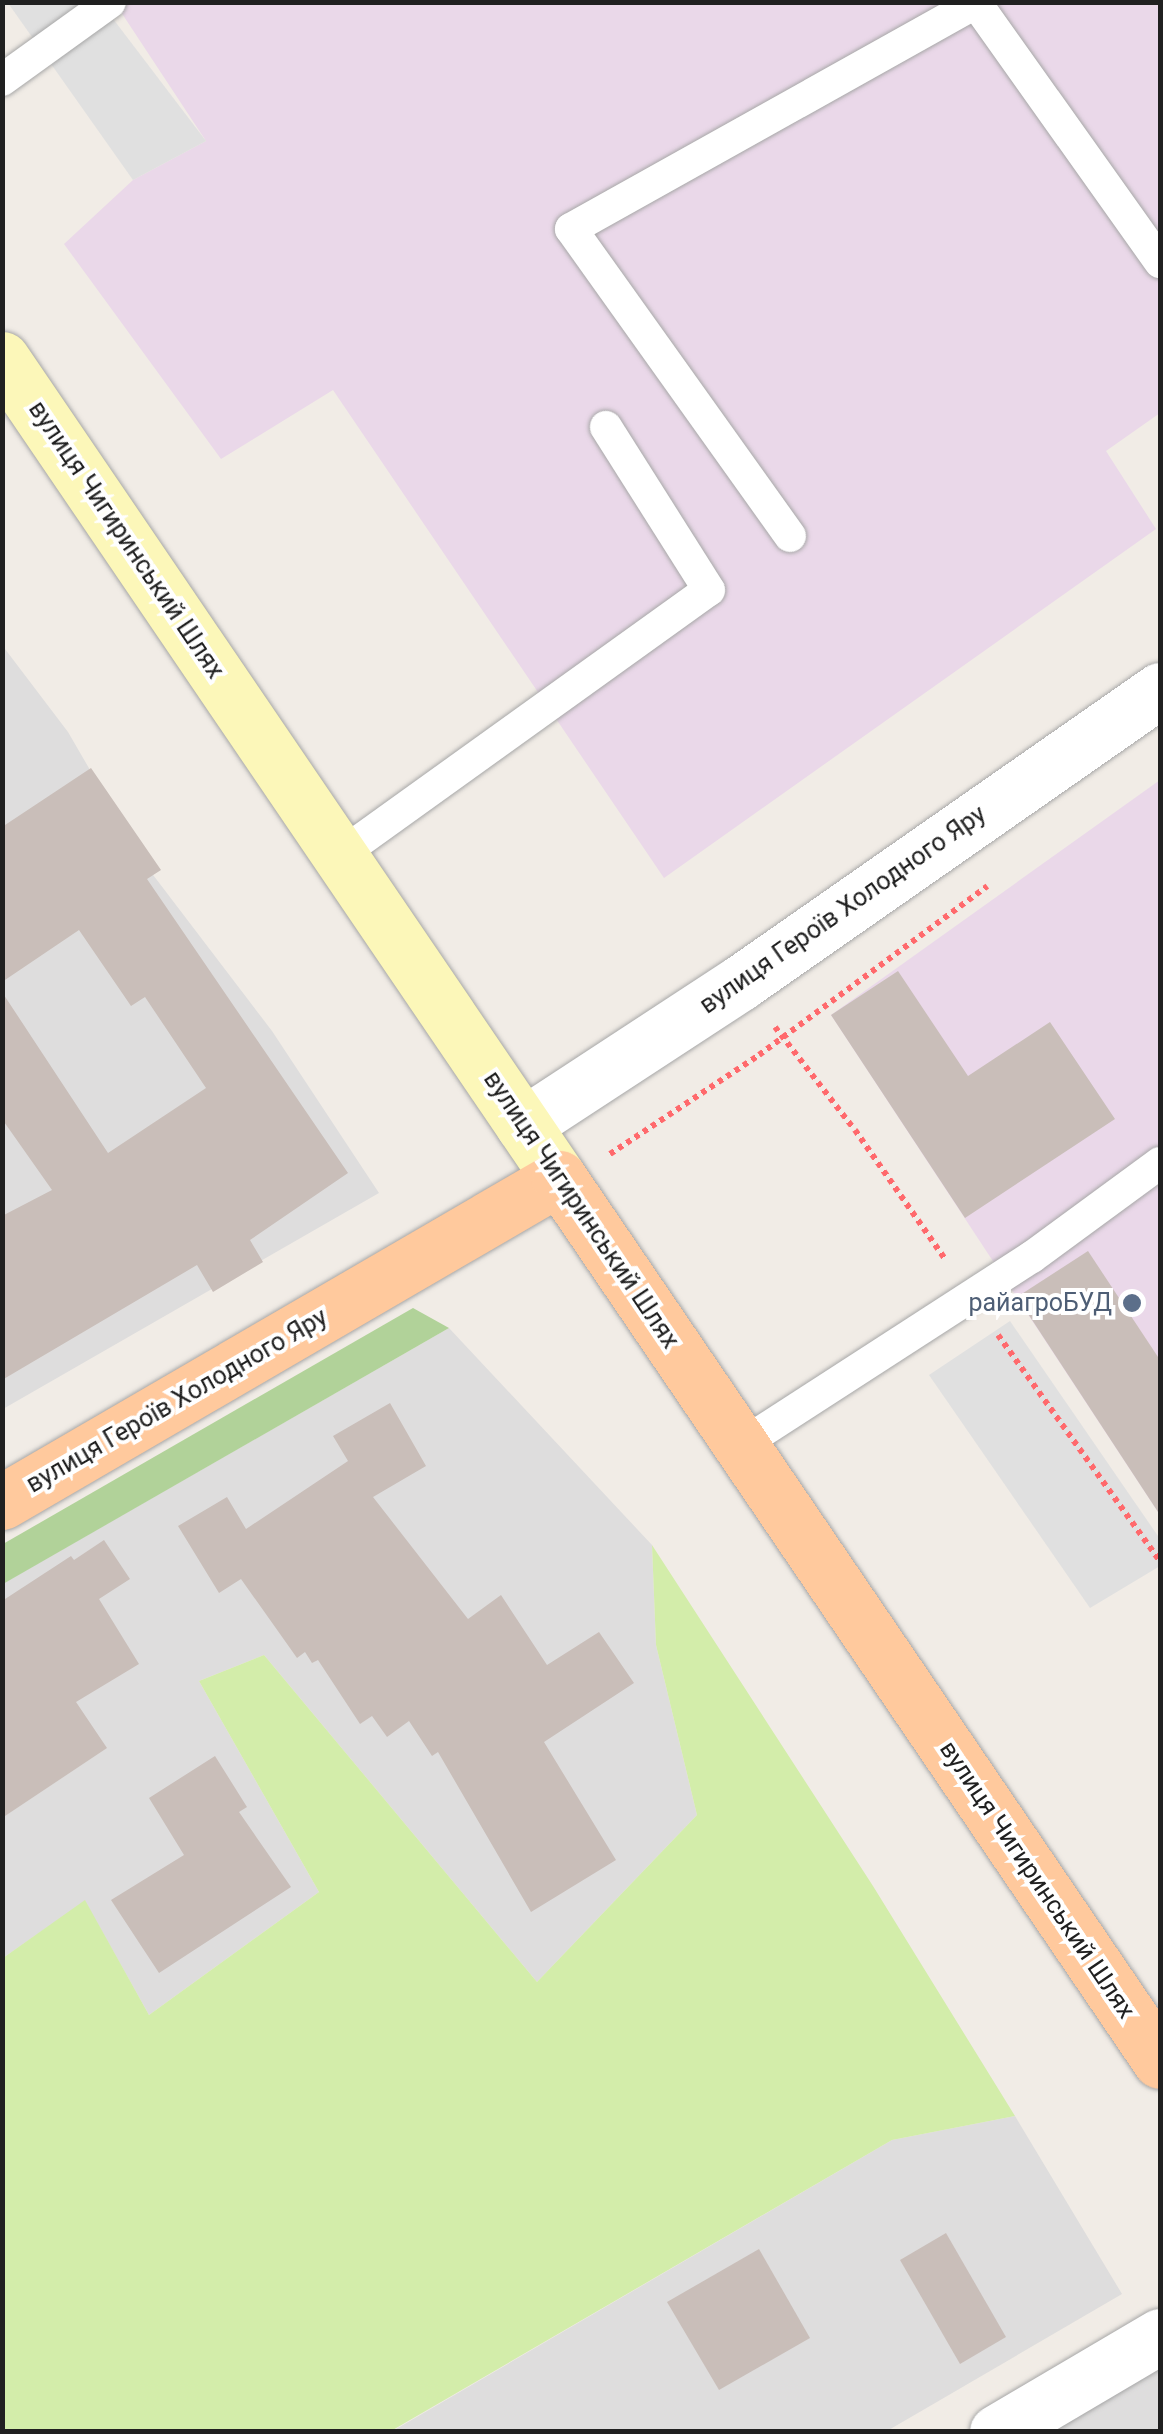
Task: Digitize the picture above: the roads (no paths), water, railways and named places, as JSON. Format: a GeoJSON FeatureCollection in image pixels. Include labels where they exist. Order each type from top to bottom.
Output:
{"type":"FeatureCollection","features":[{"type":"Feature","properties":{"kind":"main road","name":"вулиця Чигиринський Шлях"},"geometry":{"type":"LineString","coordinates":[[2,358],[1160,2061]]}},
{"type":"Feature","properties":{"kind":"main road","name":"вулиця Героїв Холодного Яру"},"geometry":{"type":"LineString","coordinates":[[2,1502],[559,1178]]}},
{"type":"Feature","properties":{"kind":"street","name":"вулиця Героїв Холодного Яру"},"geometry":{"type":"LineString","coordinates":[[523,1125],[740,983],[1160,690]]}},
{"type":"Feature","properties":{"kind":"street"},"geometry":{"type":"LineString","coordinates":[[997,2432],[1160,2336]]}},
{"type":"Feature","properties":{"kind":"lane"},"geometry":{"type":"LineString","coordinates":[[2,80],[110,2]]}},
{"type":"Feature","properties":{"kind":"lane"},"geometry":{"type":"LineString","coordinates":[[790,536],[572,229],[976,3],[1160,262]]}},
{"type":"Feature","properties":{"kind":"lane"},"geometry":{"type":"LineString","coordinates":[[340,855],[709,590],[606,427]]}},
{"type":"Feature","properties":{"kind":"lane"},"geometry":{"type":"LineString","coordinates":[[740,1445],[971,1296],[1160,1162]]}},
{"type":"Feature","properties":{"kind":"place","name":"райагроБУД"},"geometry":{"type":"Point","coordinates":[1132,1303]}}]}
